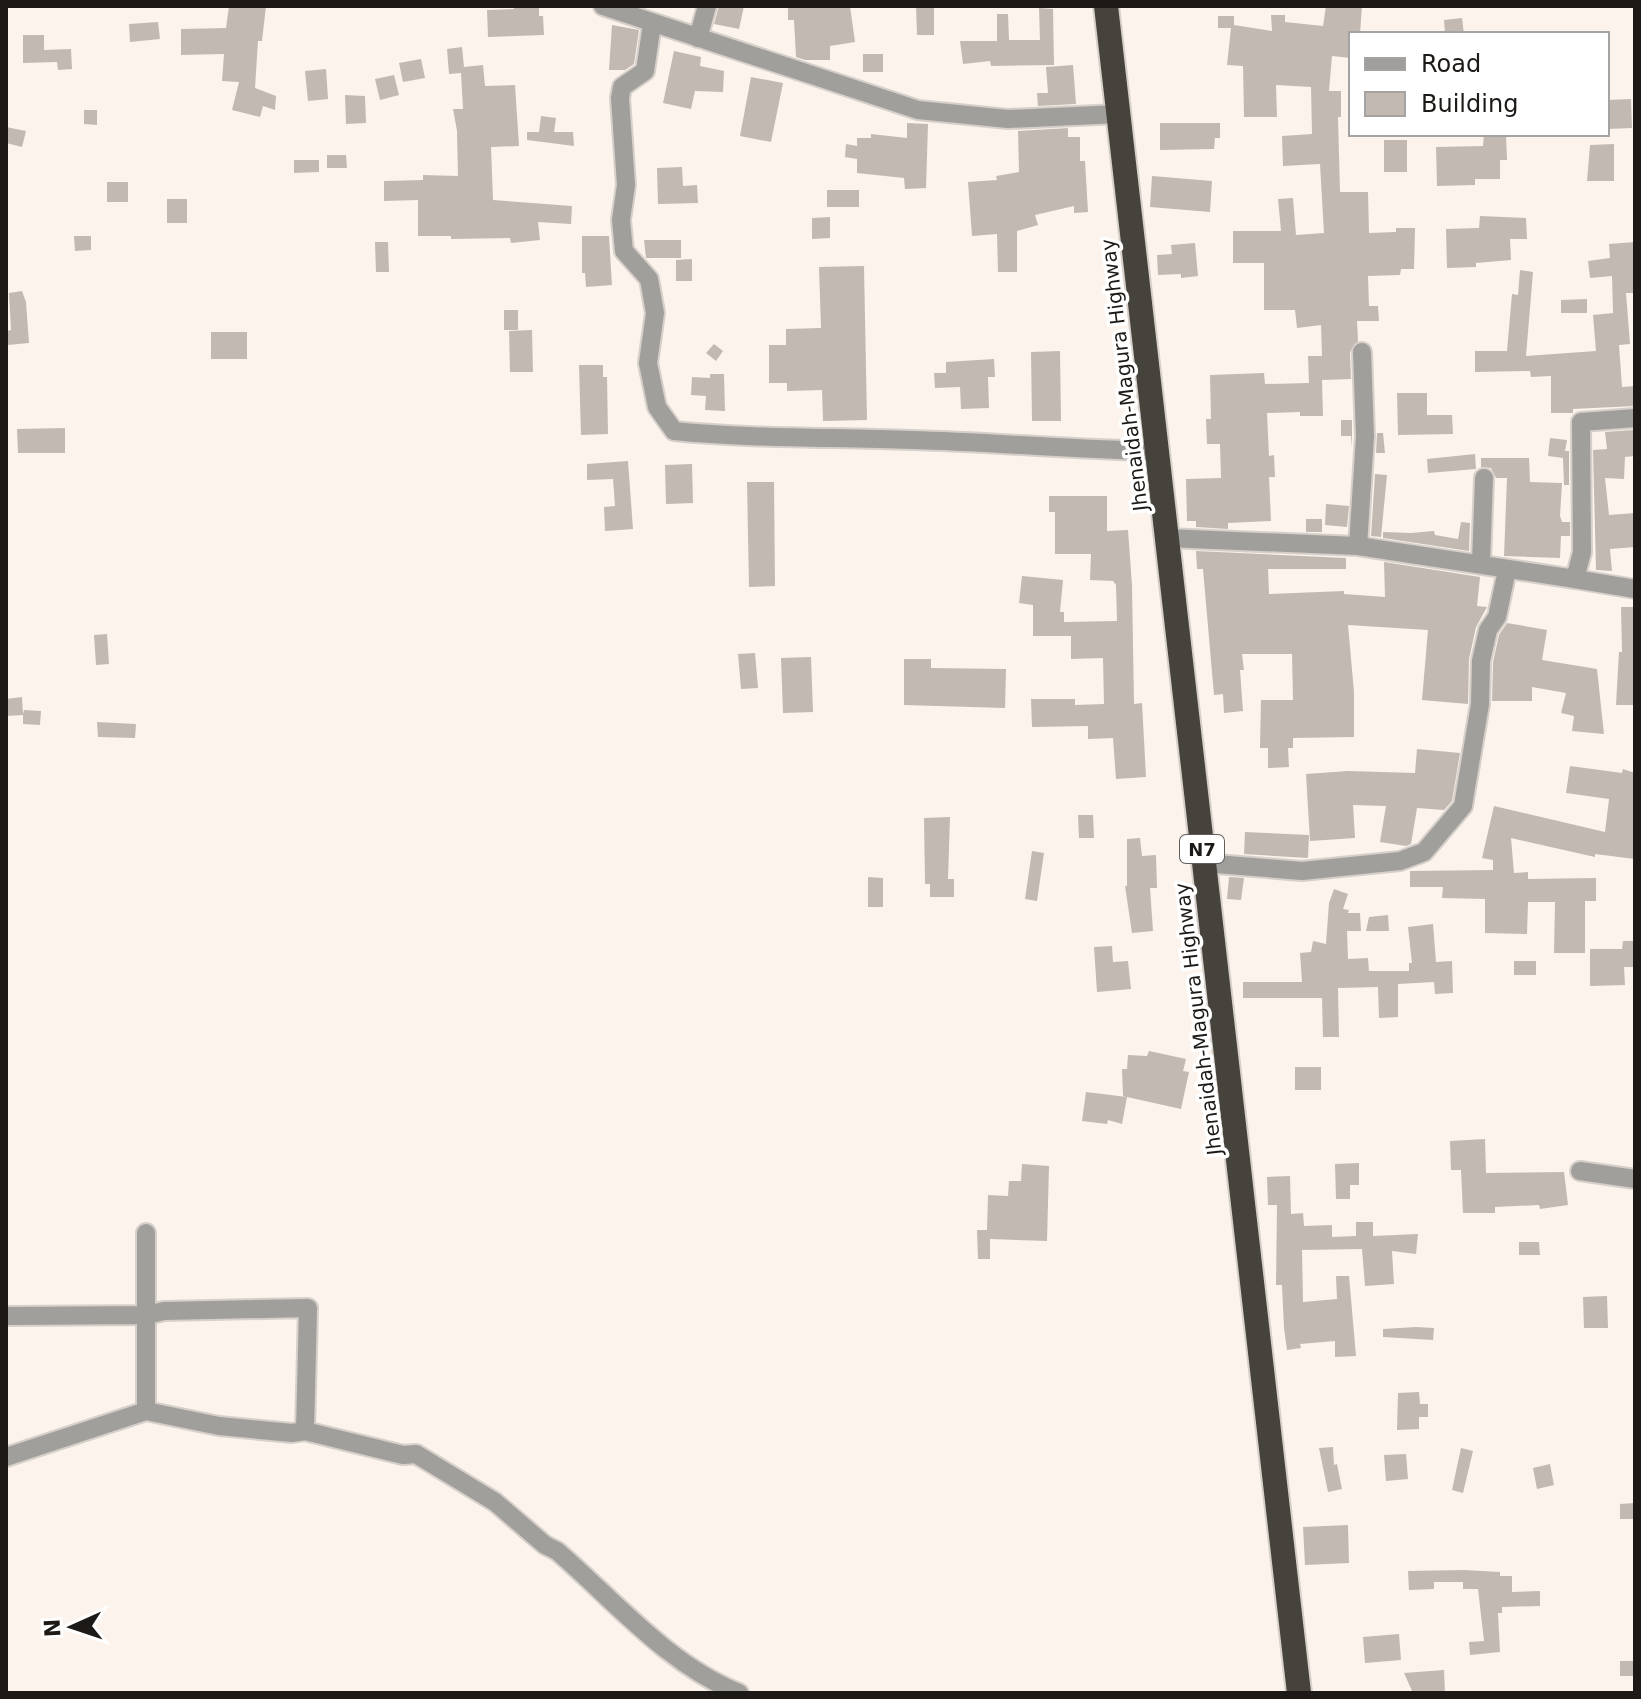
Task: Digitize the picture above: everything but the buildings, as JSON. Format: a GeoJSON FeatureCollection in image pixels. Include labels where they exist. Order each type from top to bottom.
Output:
{"type":"FeatureCollection","features":[{"type":"Feature","properties":{"kind":"highway","name":"Jhenaidah-Magura Highway"},"geometry":{"type":"LineString","coordinates":[[1106,6],[1299,1693]]}},
{"type":"Feature","properties":{"kind":"street"},"geometry":{"type":"LineString","coordinates":[[603,6],[918,110],[1008,119],[1118,114]]}},
{"type":"Feature","properties":{"kind":"street"},"geometry":{"type":"LineString","coordinates":[[698,38],[707,6]]}},
{"type":"Feature","properties":{"kind":"street"},"geometry":{"type":"LineString","coordinates":[[652,24],[645,71],[622,87],[620,98],[626,185],[621,220],[624,251],[649,279],[655,313],[648,363],[657,407],[674,431],[738,437],[914,440],[1157,451]]}},
{"type":"Feature","properties":{"kind":"street"},"geometry":{"type":"LineString","coordinates":[[1358,546],[1365,436],[1362,352]]}},
{"type":"Feature","properties":{"kind":"street"},"geometry":{"type":"LineString","coordinates":[[1575,579],[1582,552],[1581,422],[1635,418]]}},
{"type":"Feature","properties":{"kind":"street"},"geometry":{"type":"LineString","coordinates":[[1481,563],[1484,478]]}},
{"type":"Feature","properties":{"kind":"street"},"geometry":{"type":"LineString","coordinates":[[1167,538],[1358,546],[1635,589]]}},
{"type":"Feature","properties":{"kind":"street"},"geometry":{"type":"LineString","coordinates":[[1204,863],[1302,871],[1400,861],[1424,852],[1463,806],[1480,704],[1481,661],[1488,630],[1497,617],[1507,570]]}},
{"type":"Feature","properties":{"kind":"street"},"geometry":{"type":"LineString","coordinates":[[1580,1171],[1635,1179]]}},
{"type":"Feature","properties":{"kind":"street"},"geometry":{"type":"LineString","coordinates":[[146,1233],[146,1411]]}},
{"type":"Feature","properties":{"kind":"street"},"geometry":{"type":"LineString","coordinates":[[6,1316],[147,1315],[164,1311],[308,1308],[305,1431]]}},
{"type":"Feature","properties":{"kind":"street"},"geometry":{"type":"LineString","coordinates":[[6,1457],[146,1411],[219,1426],[292,1433],[305,1431],[403,1455],[416,1454],[495,1502],[545,1545],[557,1551],[654,1639],[714,1683],[739,1693]]}}]}
